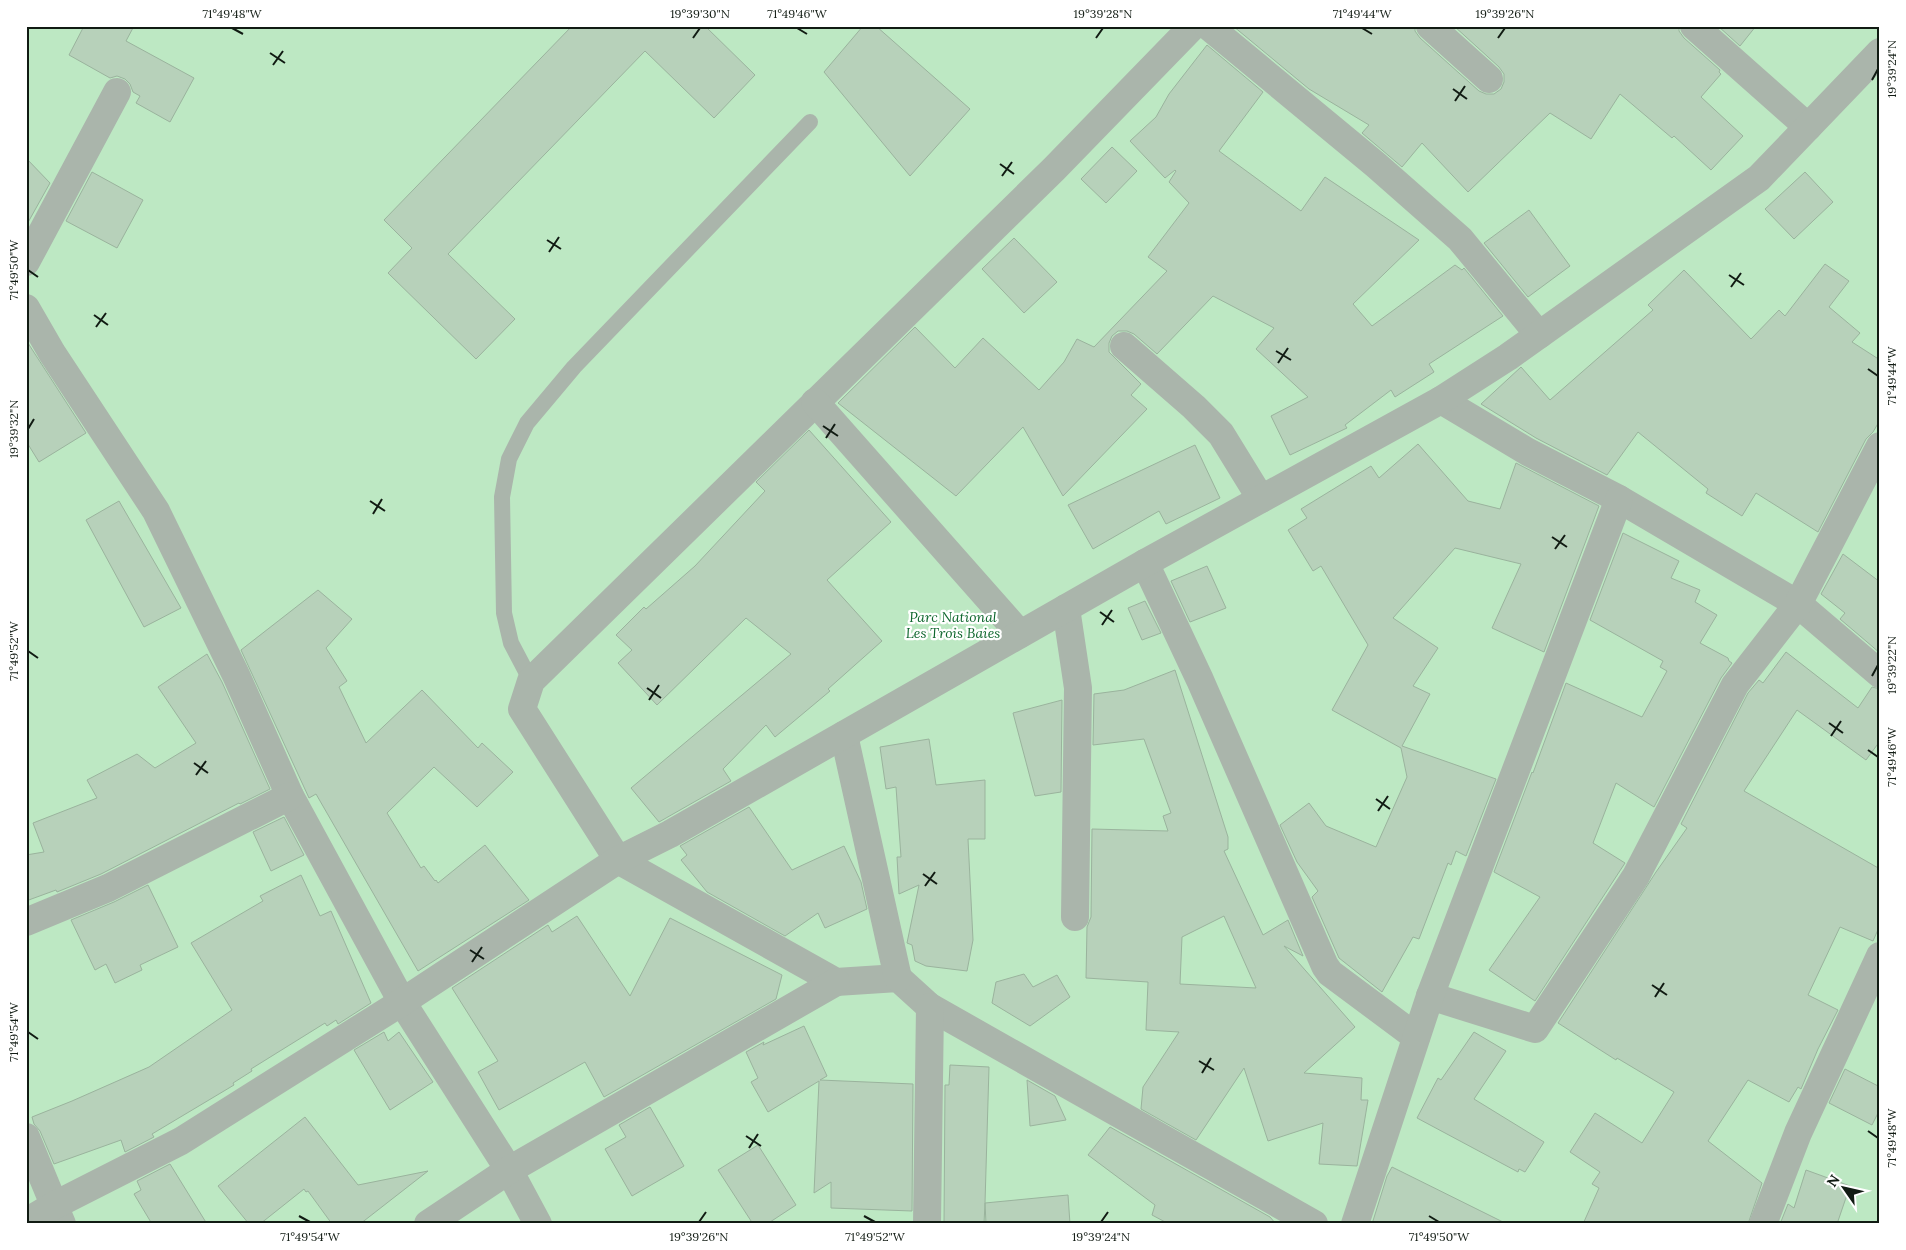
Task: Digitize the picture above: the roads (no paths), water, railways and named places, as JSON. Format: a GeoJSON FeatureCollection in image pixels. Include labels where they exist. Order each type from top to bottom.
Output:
{"type":"FeatureCollection","features":[{"type":"Feature","properties":{"kind":"street"},"geometry":{"type":"LineString","coordinates":[[836,982],[618,860],[522,709],[531,682],[814,402],[1054,169],[1193,26]]}},
{"type":"Feature","properties":{"kind":"street"},"geometry":{"type":"LineString","coordinates":[[1208,26],[1376,165],[1460,238],[1539,335]]}},
{"type":"Feature","properties":{"kind":"street"},"geometry":{"type":"LineString","coordinates":[[1430,26],[1489,79]]}},
{"type":"Feature","properties":{"kind":"street"},"geometry":{"type":"LineString","coordinates":[[1694,26],[1808,127]]}},
{"type":"Feature","properties":{"kind":"street"},"geometry":{"type":"LineString","coordinates":[[26,1222],[58,1215],[181,1141],[402,1002],[618,860],[670,834],[1145,563],[1441,400],[1539,335],[1759,178],[1880,52]]}},
{"type":"Feature","properties":{"kind":"street"},"geometry":{"type":"LineString","coordinates":[[26,262],[117,92]]}},
{"type":"Feature","properties":{"kind":"street"},"geometry":{"type":"LineString","coordinates":[[26,308],[52,353],[156,511],[236,675],[290,796],[402,1002],[509,1170],[538,1224]]}},
{"type":"Feature","properties":{"kind":"street"},"geometry":{"type":"LineString","coordinates":[[1124,346],[1194,407],[1221,434],[1261,499]]}},
{"type":"Feature","properties":{"kind":"street"},"geometry":{"type":"LineString","coordinates":[[1441,400],[1528,452],[1619,499],[1798,604],[1880,674]]}},
{"type":"Feature","properties":{"kind":"street"},"geometry":{"type":"LineString","coordinates":[[814,402],[1020,634]]}},
{"type":"Feature","properties":{"kind":"street"},"geometry":{"type":"LineString","coordinates":[[1430,996],[1534,1028],[1636,876],[1735,685],[1798,604],[1880,446]]}},
{"type":"Feature","properties":{"kind":"street"},"geometry":{"type":"LineString","coordinates":[[1355,1224],[1430,996],[1619,499]]}},
{"type":"Feature","properties":{"kind":"street"},"geometry":{"type":"LineString","coordinates":[[1145,563],[1200,680],[1325,966],[1336,978],[1416,1037]]}},
{"type":"Feature","properties":{"kind":"street"},"geometry":{"type":"LineString","coordinates":[[1066,608],[1078,688],[1075,917]]}},
{"type":"Feature","properties":{"kind":"street"},"geometry":{"type":"LineString","coordinates":[[844,735],[898,978],[930,1007],[1314,1224]]}},
{"type":"Feature","properties":{"kind":"street"},"geometry":{"type":"LineString","coordinates":[[26,922],[108,888],[290,796]]}},
{"type":"Feature","properties":{"kind":"street"},"geometry":{"type":"LineString","coordinates":[[1763,1224],[1798,1133],[1880,956]]}},
{"type":"Feature","properties":{"kind":"street"},"geometry":{"type":"LineString","coordinates":[[428,1224],[509,1170],[836,982],[898,978]]}},
{"type":"Feature","properties":{"kind":"street"},"geometry":{"type":"LineString","coordinates":[[927,1224],[930,1007]]}},
{"type":"Feature","properties":{"kind":"street"},"geometry":{"type":"LineString","coordinates":[[26,1137],[58,1215]]}},
{"type":"Feature","properties":{"kind":"lane"},"geometry":{"type":"LineString","coordinates":[[531,682],[511,642],[504,613],[502,497],[509,459],[527,423],[574,367],[810,122]]}},
{"type":"Feature","properties":{"kind":"park label","name":"Parc National Les Trois Baies"},"geometry":{"type":"Point","coordinates":[953,626]}}]}
